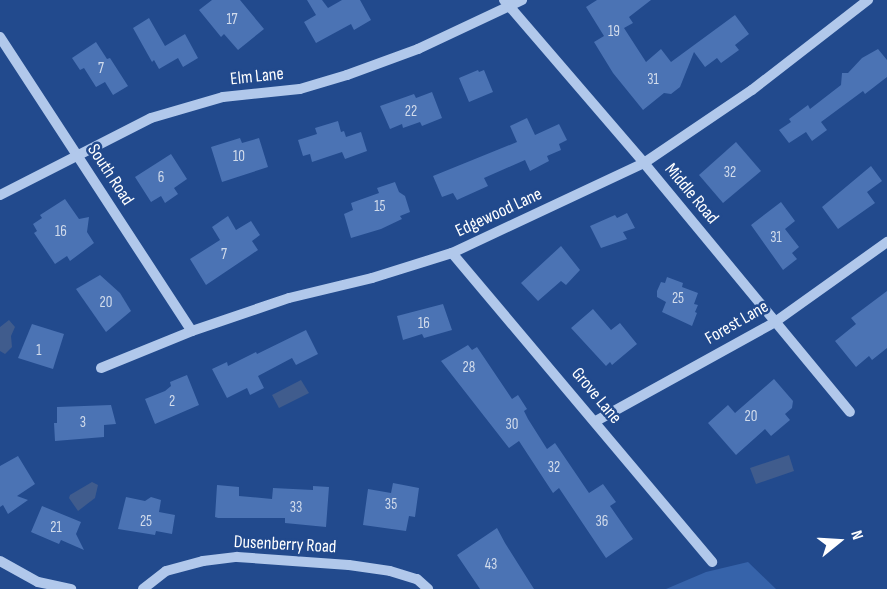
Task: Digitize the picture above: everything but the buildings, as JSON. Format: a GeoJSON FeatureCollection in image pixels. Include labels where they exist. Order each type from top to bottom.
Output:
{"type":"FeatureCollection","features":[{"type":"Feature","properties":{"kind":"street","name":"Elm Lane"},"geometry":{"type":"LineString","coordinates":[[0,195],[151,118],[196,104],[244,94],[300,89],[347,75],[418,49],[507,3],[522,0]]}},
{"type":"Feature","properties":{"kind":"street","name":"Edgewood Lane"},"geometry":{"type":"LineString","coordinates":[[101,368],[192,331],[289,298],[372,278],[452,253],[644,163],[752,90],[868,0]]}},
{"type":"Feature","properties":{"kind":"street","name":"Middle Road"},"geometry":{"type":"LineString","coordinates":[[507,3],[644,163],[850,412]]}},
{"type":"Feature","properties":{"kind":"street","name":"South Road"},"geometry":{"type":"LineString","coordinates":[[0,37],[192,331]]}},
{"type":"Feature","properties":{"kind":"street","name":"Forest Lane"},"geometry":{"type":"LineString","coordinates":[[596,421],[775,322],[887,242]]}},
{"type":"Feature","properties":{"kind":"street","name":"Grove Lane"},"geometry":{"type":"LineString","coordinates":[[452,253],[596,421],[712,562]]}},
{"type":"Feature","properties":{"kind":"street","name":"Dusenberry Road"},"geometry":{"type":"LineString","coordinates":[[143,589],[166,571],[202,561],[237,557],[390,571],[417,579],[428,589]]}},
{"type":"Feature","properties":{"kind":"street"},"geometry":{"type":"LineString","coordinates":[[0,561],[38,582],[71,589]]}},
{"type":"Feature","properties":{"kind":"shaded area"},"geometry":{"type":"Polygon","coordinates":[[[9,320],[15,327],[11,336],[12,347],[5,354],[0,351],[0,327],[9,320]]]}},
{"type":"Feature","properties":{"kind":"shaded area"},"geometry":{"type":"Polygon","coordinates":[[[301,380],[309,393],[279,408],[272,395],[301,380]]]}},
{"type":"Feature","properties":{"kind":"shaded area"},"geometry":{"type":"Polygon","coordinates":[[[789,455],[794,471],[756,484],[750,468],[789,455]]]}},
{"type":"Feature","properties":{"kind":"shaded area"},"geometry":{"type":"Polygon","coordinates":[[[92,482],[98,485],[95,498],[78,511],[69,498],[70,495],[92,482]]]}},
{"type":"Feature","properties":{"kind":"shaded area"},"geometry":{"type":"Polygon","coordinates":[[[748,562],[776,589],[666,589],[706,572],[748,562]]]}}]}
